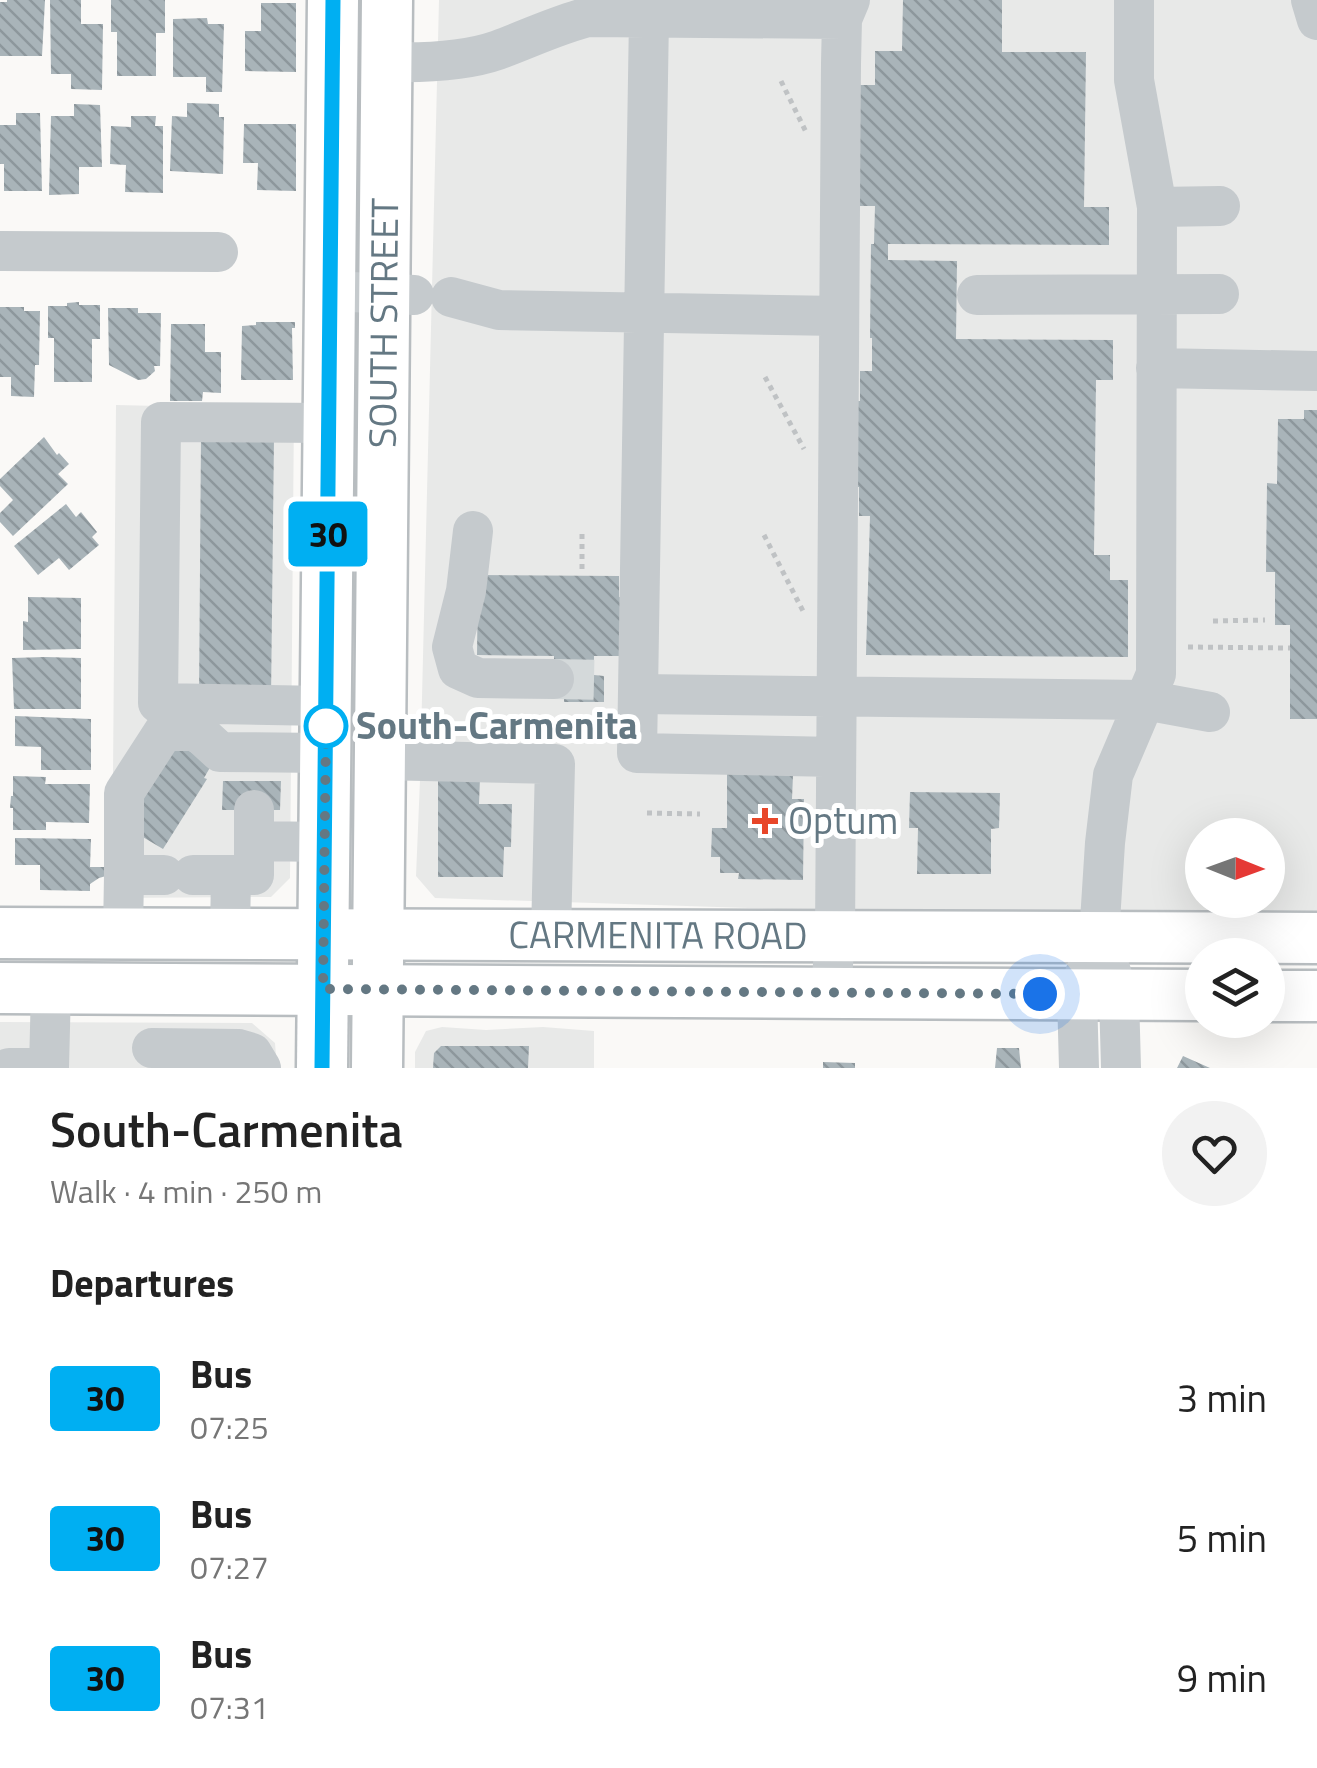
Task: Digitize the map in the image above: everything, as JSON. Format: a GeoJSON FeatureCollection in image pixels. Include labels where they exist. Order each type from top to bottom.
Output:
{"type":"FeatureCollection","features":[{"type":"Feature","properties":{"kind":"main road","name":"SOUTH STREET"},"geometry":{"type":"LineString","coordinates":[[322,1068],[333,0]]}},
{"type":"Feature","properties":{"kind":"main road","name":"SOUTH STREET"},"geometry":{"type":"LineString","coordinates":[[376,1068],[380,760],[417,295],[387,62],[387,0]]}},
{"type":"Feature","properties":{"kind":"main road","name":"CARMENITA ROAD"},"geometry":{"type":"LineString","coordinates":[[0,933],[1317,938]]}},
{"type":"Feature","properties":{"kind":"main road","name":"CARMENITA ROAD"},"geometry":{"type":"LineString","coordinates":[[0,988],[1185,996]]}},
{"type":"Feature","properties":{"kind":"main road"},"geometry":{"type":"LineString","coordinates":[[1285,996],[1317,996]]}},
{"type":"Feature","properties":{"kind":"street"},"geometry":{"type":"LineString","coordinates":[[1080,1068],[1098,995],[1105,843],[1113,775],[1156,674],[1157,207],[1134,80],[1134,0]]}},
{"type":"Feature","properties":{"kind":"street"},"geometry":{"type":"LineString","coordinates":[[1311,0],[1317,20]]}},
{"type":"Feature","properties":{"kind":"street"},"geometry":{"type":"LineString","coordinates":[[387,62],[418,63],[494,51],[563,23],[648,9],[846,10],[832,993]]}},
{"type":"Feature","properties":{"kind":"street"},"geometry":{"type":"LineString","coordinates":[[648,9],[644,313],[626,684],[636,753],[836,757]]}},
{"type":"Feature","properties":{"kind":"street"},"geometry":{"type":"LineString","coordinates":[[1157,207],[1220,206]]}},
{"type":"Feature","properties":{"kind":"street"},"geometry":{"type":"LineString","coordinates":[[0,251],[218,252]]}},
{"type":"Feature","properties":{"kind":"street"},"geometry":{"type":"LineString","coordinates":[[330,291],[417,295],[499,310],[839,316]]}},
{"type":"Feature","properties":{"kind":"street"},"geometry":{"type":"LineString","coordinates":[[977,295],[1219,294]]}},
{"type":"Feature","properties":{"kind":"street"},"geometry":{"type":"LineString","coordinates":[[1156,368],[1317,370]]}},
{"type":"Feature","properties":{"kind":"street"},"geometry":{"type":"LineString","coordinates":[[326,729],[158,703],[161,422],[329,423]]}},
{"type":"Feature","properties":{"kind":"street"},"geometry":{"type":"LineString","coordinates":[[473,531],[466,591],[452,646],[458,669],[478,678],[554,679]]}},
{"type":"Feature","properties":{"kind":"street"},"geometry":{"type":"LineString","coordinates":[[626,684],[836,696],[1145,700],[1210,712]]}},
{"type":"Feature","properties":{"kind":"street"},"geometry":{"type":"LineString","coordinates":[[124,875],[254,875],[254,796],[326,729]]}},
{"type":"Feature","properties":{"kind":"street"},"geometry":{"type":"LineString","coordinates":[[123,933],[124,793],[164,731],[197,731],[220,752],[254,796],[325,842]]}},
{"type":"Feature","properties":{"kind":"street"},"geometry":{"type":"LineString","coordinates":[[380,760],[555,764],[551,935]]}},
{"type":"Feature","properties":{"kind":"street"},"geometry":{"type":"LineString","coordinates":[[196,875],[230,934]]}},
{"type":"Feature","properties":{"kind":"street"},"geometry":{"type":"LineString","coordinates":[[9,1068],[49,1068],[51,988]]}},
{"type":"Feature","properties":{"kind":"street"},"geometry":{"type":"LineString","coordinates":[[153,988],[152,1058],[239,1050],[252,1053],[261,1068]]}},
{"type":"Feature","properties":{"kind":"street"},"geometry":{"type":"LineString","coordinates":[[1098,995],[1121,1068]]}},
{"type":"Feature","properties":{"kind":"path"},"geometry":{"type":"LineString","coordinates":[[780,81],[811,141]]}},
{"type":"Feature","properties":{"kind":"path"},"geometry":{"type":"LineString","coordinates":[[765,377],[808,455]]}},
{"type":"Feature","properties":{"kind":"path"},"geometry":{"type":"LineString","coordinates":[[582,532],[582,569]]}},
{"type":"Feature","properties":{"kind":"path"},"geometry":{"type":"LineString","coordinates":[[764,535],[806,618]]}},
{"type":"Feature","properties":{"kind":"path"},"geometry":{"type":"LineString","coordinates":[[1213,620],[1264,620]]}},
{"type":"Feature","properties":{"kind":"path"},"geometry":{"type":"LineString","coordinates":[[1156,648],[1290,648]]}},
{"type":"Feature","properties":{"kind":"path"},"geometry":{"type":"LineString","coordinates":[[647,814],[700,814]]}},
{"type":"Feature","properties":{"kind":"shaded area"},"geometry":{"type":"Polygon","coordinates":[[[439,0],[1317,0],[1317,926],[435,898],[416,876],[439,0]]]}},
{"type":"Feature","properties":{"kind":"shaded area"},"geometry":{"type":"Polygon","coordinates":[[[116,405],[294,409],[290,878],[271,897],[112,898],[116,405]]]}},
{"type":"Feature","properties":{"kind":"shaded area"},"geometry":{"type":"Polygon","coordinates":[[[0,1022],[252,1023],[275,1043],[277,1068],[0,1068],[0,1022]]]}},
{"type":"Feature","properties":{"kind":"shaded area"},"geometry":{"type":"Polygon","coordinates":[[[442,1027],[594,1031],[594,1068],[415,1068],[415,1052],[426,1031],[442,1027]]]}},
{"type":"Feature","properties":{"kind":"building"},"geometry":{"type":"Polygon","coordinates":[[[45,0],[42,56],[0,56],[0,2],[45,0]]]}},
{"type":"Feature","properties":{"kind":"building"},"geometry":{"type":"Polygon","coordinates":[[[50,0],[81,0],[81,24],[103,24],[102,90],[71,89],[71,74],[51,74],[50,0]]]}},
{"type":"Feature","properties":{"kind":"building"},"geometry":{"type":"Polygon","coordinates":[[[111,0],[165,0],[165,33],[156,33],[156,76],[117,76],[117,32],[111,32],[111,0]]]}},
{"type":"Feature","properties":{"kind":"building"},"geometry":{"type":"Polygon","coordinates":[[[903,0],[1002,0],[1002,52],[1086,52],[1084,207],[1109,207],[1109,245],[888,244],[888,260],[957,261],[956,339],[1113,340],[1113,380],[1096,380],[1094,555],[1110,555],[1110,580],[1128,580],[1128,657],[866,655],[870,516],[859,516],[859,487],[854,487],[855,401],[860,401],[860,371],[872,371],[871,244],[875,206],[857,206],[858,85],[875,85],[875,51],[902,51],[903,0]]]}},
{"type":"Feature","properties":{"kind":"building"},"geometry":{"type":"Polygon","coordinates":[[[261,3],[296,3],[296,72],[245,71],[245,31],[261,31],[261,3]]]}},
{"type":"Feature","properties":{"kind":"building"},"geometry":{"type":"Polygon","coordinates":[[[207,18],[208,24],[224,24],[222,92],[206,92],[206,77],[173,77],[173,19],[207,18]]]}},
{"type":"Feature","properties":{"kind":"building"},"geometry":{"type":"Polygon","coordinates":[[[187,103],[219,104],[219,117],[224,117],[223,174],[170,171],[172,116],[187,117],[187,103]]]}},
{"type":"Feature","properties":{"kind":"building"},"geometry":{"type":"Polygon","coordinates":[[[74,104],[100,105],[102,167],[79,167],[79,194],[49,195],[51,116],[74,116],[74,104]]]}},
{"type":"Feature","properties":{"kind":"building"},"geometry":{"type":"Polygon","coordinates":[[[16,113],[40,113],[42,191],[4,191],[0,125],[16,125],[16,113]]]}},
{"type":"Feature","properties":{"kind":"building"},"geometry":{"type":"Polygon","coordinates":[[[131,116],[156,116],[155,126],[163,126],[163,193],[125,192],[126,165],[110,164],[111,126],[131,127],[131,116]]]}},
{"type":"Feature","properties":{"kind":"building"},"geometry":{"type":"Polygon","coordinates":[[[244,124],[296,124],[296,191],[257,190],[258,163],[243,163],[244,124]]]}},
{"type":"Feature","properties":{"kind":"building"},"geometry":{"type":"Polygon","coordinates":[[[79,302],[100,305],[100,339],[92,339],[92,382],[54,382],[54,338],[48,338],[48,306],[79,302]]]}},
{"type":"Feature","properties":{"kind":"building"},"geometry":{"type":"Polygon","coordinates":[[[0,307],[40,311],[34,397],[11,396],[11,377],[0,377],[0,307]]]}},
{"type":"Feature","properties":{"kind":"building"},"geometry":{"type":"Polygon","coordinates":[[[108,308],[161,313],[160,366],[154,366],[155,371],[146,379],[138,380],[109,365],[108,308]]]}},
{"type":"Feature","properties":{"kind":"building"},"geometry":{"type":"Polygon","coordinates":[[[295,322],[293,380],[241,380],[242,326],[295,322]]]}},
{"type":"Feature","properties":{"kind":"building"},"geometry":{"type":"Polygon","coordinates":[[[171,324],[205,324],[205,352],[221,352],[221,393],[203,392],[202,401],[170,401],[171,324]]]}},
{"type":"Feature","properties":{"kind":"building"},"geometry":{"type":"Polygon","coordinates":[[[1304,410],[1317,410],[1317,719],[1290,719],[1290,625],[1275,625],[1275,572],[1266,572],[1267,483],[1277,484],[1278,419],[1304,419],[1304,410]]]}},
{"type":"Feature","properties":{"kind":"building"},"geometry":{"type":"Polygon","coordinates":[[[44,437],[69,464],[58,474],[68,484],[13,536],[0,522],[0,513],[13,500],[0,486],[0,479],[44,437]]]}},
{"type":"Feature","properties":{"kind":"building"},"geometry":{"type":"Polygon","coordinates":[[[201,437],[274,437],[271,699],[199,698],[201,437]]]}},
{"type":"Feature","properties":{"kind":"building"},"geometry":{"type":"Polygon","coordinates":[[[66,504],[76,517],[81,512],[97,532],[92,537],[99,545],[69,570],[59,558],[38,575],[14,546],[66,504]]]}},
{"type":"Feature","properties":{"kind":"building"},"geometry":{"type":"Polygon","coordinates":[[[478,575],[619,576],[619,597],[629,597],[619,656],[594,656],[594,675],[604,676],[604,702],[564,702],[564,682],[554,681],[554,656],[477,655],[478,575]]]}},
{"type":"Feature","properties":{"kind":"building"},"geometry":{"type":"Polygon","coordinates":[[[28,597],[81,598],[81,649],[23,650],[28,597]]]}},
{"type":"Feature","properties":{"kind":"building"},"geometry":{"type":"Polygon","coordinates":[[[12,658],[81,658],[81,709],[14,709],[12,658]]]}},
{"type":"Feature","properties":{"kind":"building"},"geometry":{"type":"Polygon","coordinates":[[[15,716],[91,719],[91,770],[41,770],[41,747],[15,746],[15,716]]]}},
{"type":"Feature","properties":{"kind":"building"},"geometry":{"type":"Polygon","coordinates":[[[175,743],[212,764],[204,778],[207,779],[163,849],[126,827],[175,743]]]}},
{"type":"Feature","properties":{"kind":"building","name":"Optum"},"geometry":{"type":"Polygon","coordinates":[[[727,774],[793,775],[792,799],[804,799],[803,880],[738,879],[739,873],[720,873],[720,857],[711,857],[712,828],[727,828],[727,774]]]}},
{"type":"Feature","properties":{"kind":"building"},"geometry":{"type":"Polygon","coordinates":[[[13,776],[46,777],[45,784],[90,784],[89,823],[46,822],[46,830],[13,830],[13,776]]]}},
{"type":"Feature","properties":{"kind":"building"},"geometry":{"type":"Polygon","coordinates":[[[438,778],[480,778],[479,804],[512,804],[511,847],[504,847],[503,877],[438,877],[438,778]]]}},
{"type":"Feature","properties":{"kind":"building"},"geometry":{"type":"Polygon","coordinates":[[[223,781],[281,781],[280,810],[222,810],[223,781]]]}},
{"type":"Feature","properties":{"kind":"building"},"geometry":{"type":"Polygon","coordinates":[[[910,792],[1000,793],[999,828],[991,829],[991,874],[917,874],[918,828],[909,828],[910,792]]]}},
{"type":"Feature","properties":{"kind":"building"},"geometry":{"type":"Polygon","coordinates":[[[15,838],[91,839],[90,867],[106,867],[106,876],[90,884],[90,891],[40,890],[40,865],[15,865],[15,838]]]}},
{"type":"Feature","properties":{"kind":"building"},"geometry":{"type":"Polygon","coordinates":[[[441,1046],[529,1046],[528,1068],[433,1068],[434,1053],[441,1046]]]}},
{"type":"Feature","properties":{"kind":"building"},"geometry":{"type":"Polygon","coordinates":[[[997,1048],[1019,1048],[1021,1068],[995,1068],[997,1048]]]}},
{"type":"Feature","properties":{"kind":"building"},"geometry":{"type":"Polygon","coordinates":[[[1183,1056],[1210,1068],[1177,1068],[1183,1056]]]}},
{"type":"Feature","properties":{"kind":"building"},"geometry":{"type":"Polygon","coordinates":[[[823,1062],[855,1063],[855,1068],[823,1068],[823,1062]]]}},
{"type":"Feature","properties":{"kind":"tunnel"},"geometry":{"type":"LineString","coordinates":[[554,679],[604,680]]}},
{"type":"Feature","properties":{"kind":"bus line","name":"30"},"geometry":{"type":"LineString","coordinates":[[322,1068],[333,0]]}},
{"type":"Feature","properties":{"kind":"place","name":"South-Carmenita"},"geometry":{"type":"Point","coordinates":[326,726]}},
{"type":"Feature","properties":{"kind":"place","name":"Optum"},"geometry":{"type":"Point","coordinates":[765,821]}},
{"type":"Feature","properties":{"kind":"route"},"geometry":{"type":"LineString","coordinates":[[326,726],[323,989],[1040,994]]}}]}
